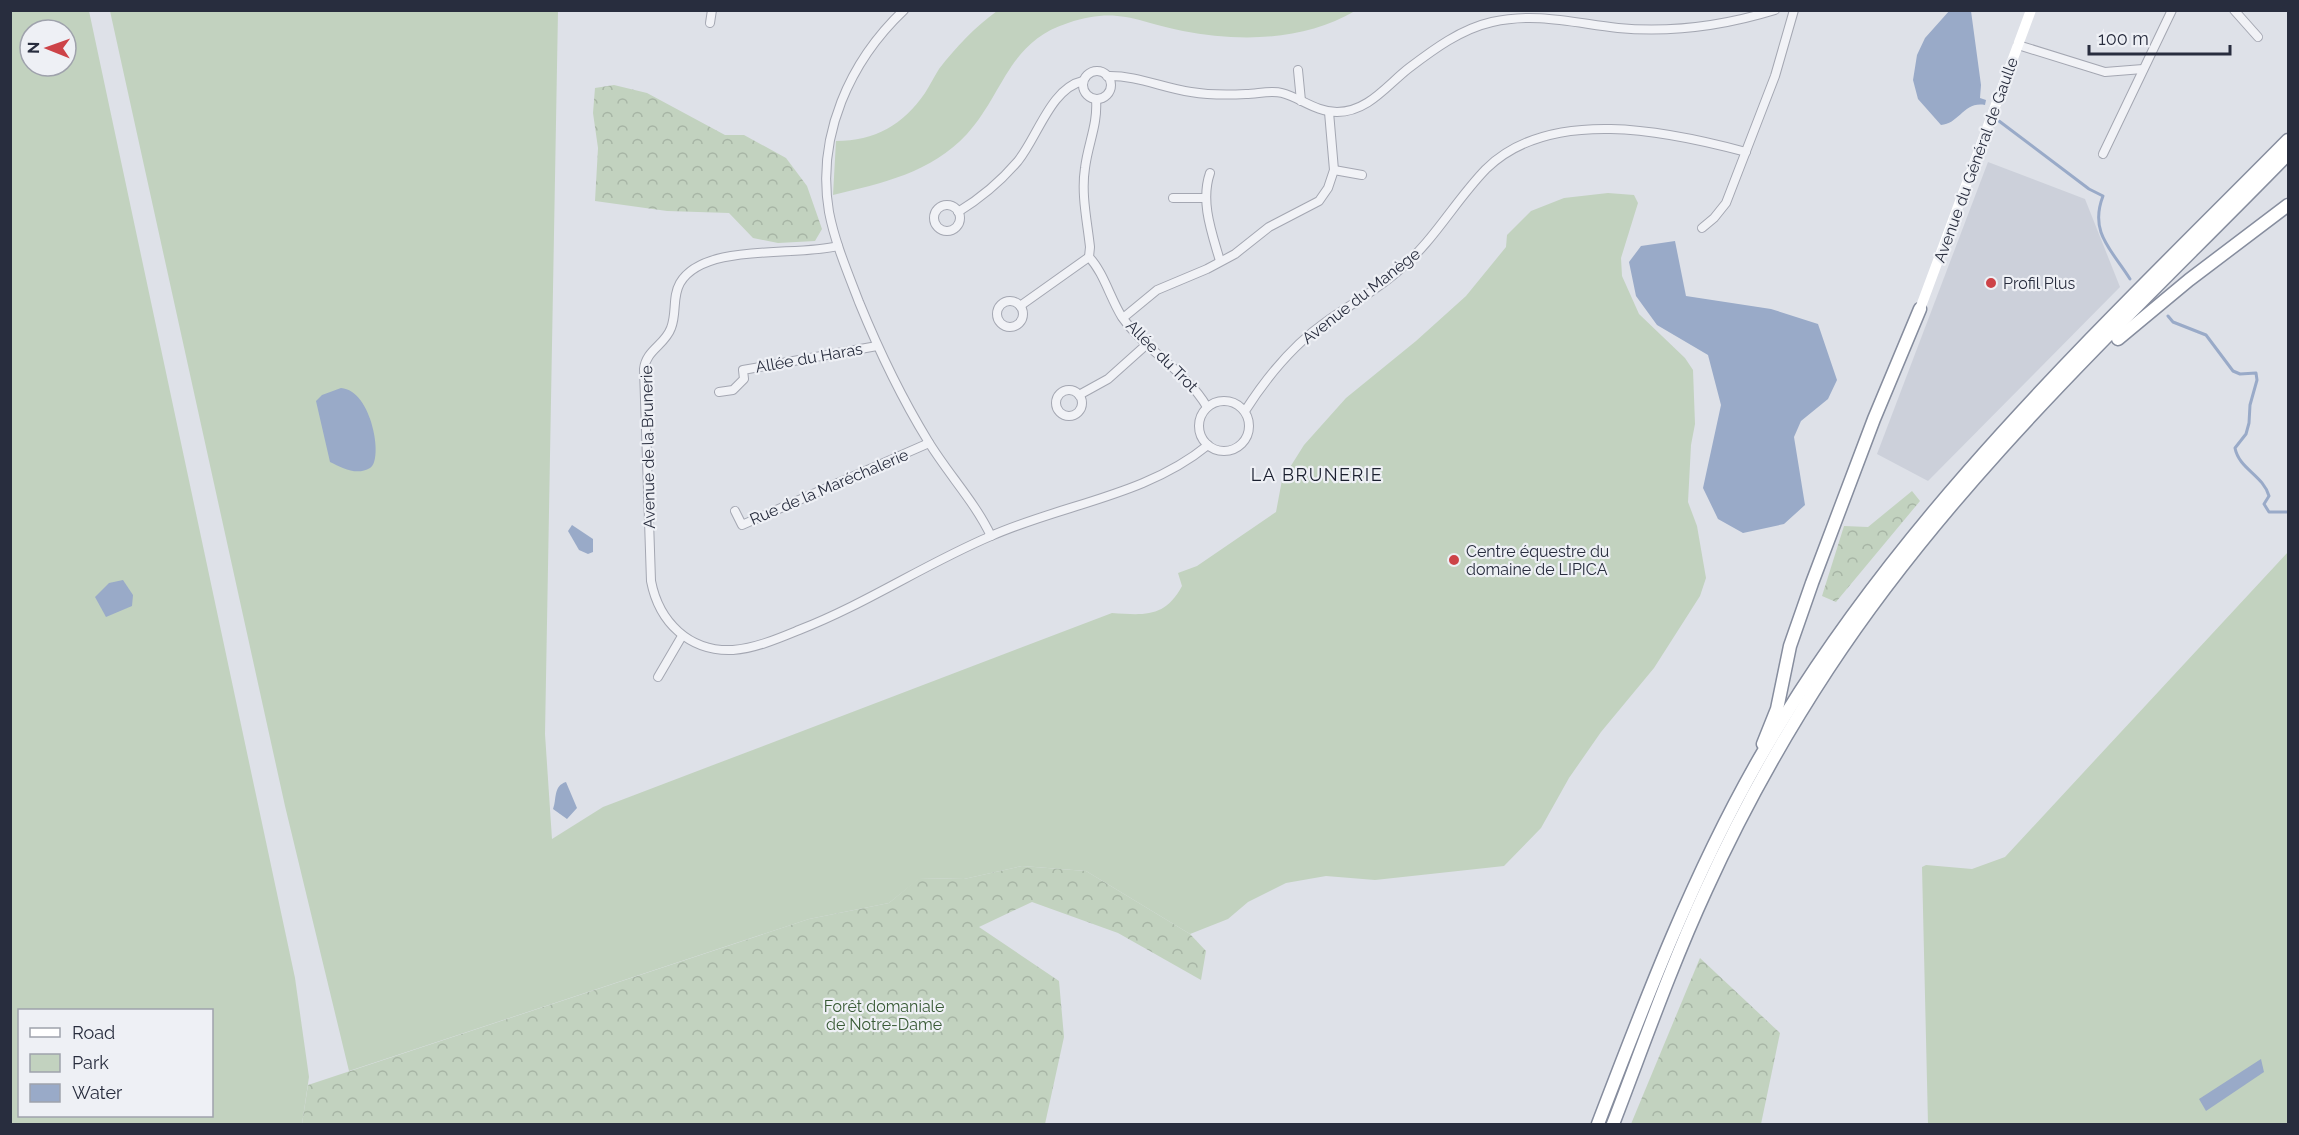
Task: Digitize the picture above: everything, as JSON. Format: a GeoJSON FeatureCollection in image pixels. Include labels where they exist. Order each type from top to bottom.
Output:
{"type":"FeatureCollection","features":[{"type":"Feature","properties":{"kind":"highway"},"geometry":{"type":"LineString","coordinates":[[1598,1125],[1655,975],[1692,889],[1759,759],[1842,629],[1925,518],[2001,432],[2289,140]]}},
{"type":"Feature","properties":{"kind":"highway"},"geometry":{"type":"LineString","coordinates":[[1613,1125],[1706,890],[1746,808],[1828,669],[1933,525],[2010,439],[2289,154]]}},
{"type":"Feature","properties":{"kind":"highway"},"geometry":{"type":"LineString","coordinates":[[2094,353],[2109,348],[2175,291],[2289,205]]}},
{"type":"Feature","properties":{"kind":"highway"},"geometry":{"type":"LineString","coordinates":[[1759,759],[1783,687],[1790,646],[1874,419],[1920,309]]}},
{"type":"Feature","properties":{"kind":"main road","name":"Avenue du Général de Gaulle"},"geometry":{"type":"LineString","coordinates":[[1920,309],[2031,10]]}},
{"type":"Feature","properties":{"kind":"street"},"geometry":{"type":"LineString","coordinates":[[710,22],[712,10]]}},
{"type":"Feature","properties":{"kind":"street"},"geometry":{"type":"LineString","coordinates":[[904,10],[863,57],[837,113],[826,175],[829,211],[838,246],[877,346],[929,443],[983,519],[992,536]]}},
{"type":"Feature","properties":{"kind":"street"},"geometry":{"type":"LineString","coordinates":[[958,212],[988,192],[1016,163],[1063,90],[1083,81],[1094,72],[1107,76],[1124,75],[1191,92],[1237,95],[1280,92],[1329,112],[1358,108],[1450,39],[1490,22],[1547,17],[1616,27],[1664,30],[1718,25],[1775,10]]}},
{"type":"Feature","properties":{"kind":"street"},"geometry":{"type":"LineString","coordinates":[[1702,228],[1726,203],[1775,76],[1794,10]]}},
{"type":"Feature","properties":{"kind":"street"},"geometry":{"type":"LineString","coordinates":[[2103,154],[2172,10]]}},
{"type":"Feature","properties":{"kind":"street"},"geometry":{"type":"LineString","coordinates":[[2234,10],[2258,37]]}},
{"type":"Feature","properties":{"kind":"street"},"geometry":{"type":"LineString","coordinates":[[2018,45],[2105,72],[2143,69]]}},
{"type":"Feature","properties":{"kind":"street"},"geometry":{"type":"LineString","coordinates":[[1298,70],[1301,100]]}},
{"type":"Feature","properties":{"kind":"street"},"geometry":{"type":"LineString","coordinates":[[1083,81],[1085,93],[1096,99],[1108,93],[1111,84],[1107,76]]}},
{"type":"Feature","properties":{"kind":"street","name":"Allée du Trot"},"geometry":{"type":"LineString","coordinates":[[1096,99],[1098,118],[1087,155],[1084,181],[1089,257],[1123,318],[1146,345],[1200,394],[1207,407]]}},
{"type":"Feature","properties":{"kind":"street"},"geometry":{"type":"LineString","coordinates":[[1123,318],[1157,290],[1220,261],[1269,227],[1319,201],[1328,188],[1334,170],[1329,112]]}},
{"type":"Feature","properties":{"kind":"street","name":"Avenue du Manège"},"geometry":{"type":"LineString","coordinates":[[1245,411],[1277,368],[1301,342],[1407,263],[1440,229],[1481,175],[1519,145],[1554,133],[1586,129],[1669,136],[1746,152]]}},
{"type":"Feature","properties":{"kind":"street"},"geometry":{"type":"LineString","coordinates":[[1334,170],[1362,175]]}},
{"type":"Feature","properties":{"kind":"street"},"geometry":{"type":"LineString","coordinates":[[1210,173],[1206,198],[1220,261]]}},
{"type":"Feature","properties":{"kind":"street"},"geometry":{"type":"LineString","coordinates":[[1173,198],[1206,198]]}},
{"type":"Feature","properties":{"kind":"street","name":"Avenue de la Brunerie"},"geometry":{"type":"LineString","coordinates":[[838,246],[735,256],[693,268],[676,291],[669,332],[646,358],[644,369],[651,581],[659,608],[682,636],[706,647],[724,650],[768,642],[847,610],[992,536],[1052,512],[1113,495],[1163,474],[1191,459],[1208,445]]}},
{"type":"Feature","properties":{"kind":"street"},"geometry":{"type":"LineString","coordinates":[[1020,306],[1089,257]]}},
{"type":"Feature","properties":{"kind":"street"},"geometry":{"type":"LineString","coordinates":[[1078,395],[1108,379],[1146,345]]}},
{"type":"Feature","properties":{"kind":"street","name":"Allée du Haras"},"geometry":{"type":"LineString","coordinates":[[719,392],[733,390],[744,379],[743,370],[877,346]]}},
{"type":"Feature","properties":{"kind":"street"},"geometry":{"type":"LineString","coordinates":[[1223,401],[1239,405],[1245,411],[1249,426],[1245,440],[1240,446],[1224,451],[1208,445],[1202,439],[1199,422],[1207,407],[1223,401]]}},
{"type":"Feature","properties":{"kind":"street","name":"Rue de la Maréchalerie"},"geometry":{"type":"LineString","coordinates":[[735,511],[742,525],[929,443]]}},
{"type":"Feature","properties":{"kind":"street"},"geometry":{"type":"LineString","coordinates":[[658,677],[682,636]]}},
{"type":"Feature","properties":{"kind":"shaded area"},"geometry":{"type":"Polygon","coordinates":[[[1988,162],[2085,199],[2120,287],[1928,481],[1877,454],[1988,162]]]}},
{"type":"Feature","properties":{"kind":"green space"},"geometry":{"type":"Polygon","coordinates":[[[10,11],[89,11],[295,978],[309,1077],[302,1124],[11,1124],[10,11]]]}},
{"type":"Feature","properties":{"kind":"green space"},"geometry":{"type":"Polygon","coordinates":[[[110,11],[558,11],[545,734],[552,839],[603,807],[1112,613],[1144,614],[1161,609],[1182,586],[1178,573],[1197,566],[1276,512],[1282,480],[1304,445],[1346,398],[1416,341],[1466,296],[1506,247],[1507,235],[1531,211],[1564,198],[1608,193],[1634,195],[1638,203],[1621,258],[1622,276],[1639,314],[1685,358],[1693,370],[1695,424],[1691,445],[1688,502],[1697,526],[1706,578],[1700,596],[1654,668],[1601,732],[1569,778],[1541,828],[1504,866],[1375,880],[1326,876],[1286,883],[1248,902],[1228,919],[1190,934],[1086,871],[1022,866],[964,879],[920,878],[889,903],[809,919],[349,1071],[285,806],[110,11]]]}},
{"type":"Feature","properties":{"kind":"green space"},"geometry":{"type":"Polygon","coordinates":[[[997,11],[1355,11],[1315,28],[1271,36],[1249,37],[1205,35],[1127,17],[1101,16],[1068,23],[1048,32],[1019,56],[980,118],[967,134],[938,158],[905,175],[833,195],[836,141],[863,138],[875,134],[887,129],[907,114],[959,45],[997,11]]]}},
{"type":"Feature","properties":{"kind":"green space"},"geometry":{"type":"Polygon","coordinates":[[[614,85],[647,93],[725,135],[744,135],[786,158],[807,186],[822,229],[815,241],[778,243],[753,238],[729,213],[667,211],[595,201],[598,148],[593,113],[595,88],[614,85]]]}},
{"type":"Feature","properties":{"kind":"green space"},"geometry":{"type":"Polygon","coordinates":[[[1912,491],[1920,501],[1836,602],[1822,596],[1844,526],[1868,527],[1912,491]]]}},
{"type":"Feature","properties":{"kind":"green space"},"geometry":{"type":"Polygon","coordinates":[[[2288,552],[2288,1124],[1928,1124],[1922,867],[1926,865],[1972,869],[2005,857],[2288,552]]]}},
{"type":"Feature","properties":{"kind":"green space","name":"Forêt domaniale de Notre-Dame"},"geometry":{"type":"Polygon","coordinates":[[[1022,866],[1086,871],[1190,934],[1206,951],[1201,980],[1118,933],[1032,902],[979,927],[1059,981],[1064,1037],[1045,1124],[302,1124],[308,1085],[809,919],[889,903],[919,878],[964,879],[1022,866]]]}},
{"type":"Feature","properties":{"kind":"green space"},"geometry":{"type":"Polygon","coordinates":[[[1700,958],[1780,1033],[1761,1124],[1631,1124],[1700,958]]]}},
{"type":"Feature","properties":{"kind":"water"},"geometry":{"type":"Polygon","coordinates":[[[1950,10],[1971,11],[1981,85],[1980,98],[1986,100],[1985,105],[1972,106],[1953,121],[1941,125],[1918,99],[1913,80],[1917,55],[1925,38],[1950,10]]]}},
{"type":"Feature","properties":{"kind":"water"},"geometry":{"type":"Polygon","coordinates":[[[1675,241],[1686,296],[1771,309],[1818,324],[1837,380],[1828,399],[1801,421],[1794,437],[1805,505],[1784,524],[1743,533],[1718,519],[1703,488],[1721,405],[1708,355],[1657,325],[1636,296],[1629,262],[1641,246],[1675,241]]]}},
{"type":"Feature","properties":{"kind":"water"},"geometry":{"type":"Polygon","coordinates":[[[341,388],[352,392],[361,400],[372,426],[376,453],[374,463],[365,470],[350,470],[330,462],[316,401],[322,395],[341,388]]]}},
{"type":"Feature","properties":{"kind":"water"},"geometry":{"type":"Polygon","coordinates":[[[572,525],[593,539],[593,552],[588,554],[579,550],[568,531],[572,525]]]}},
{"type":"Feature","properties":{"kind":"water"},"geometry":{"type":"Polygon","coordinates":[[[123,580],[133,595],[132,606],[106,617],[95,597],[109,583],[123,580]]]}},
{"type":"Feature","properties":{"kind":"water"},"geometry":{"type":"Polygon","coordinates":[[[566,782],[577,808],[567,819],[553,809],[557,790],[566,782]]]}},
{"type":"Feature","properties":{"kind":"water"},"geometry":{"type":"Polygon","coordinates":[[[2261,1059],[2264,1072],[2206,1111],[2199,1099],[2261,1059]]]}},
{"type":"Feature","properties":{"kind":"waterway"},"geometry":{"type":"LineString","coordinates":[[1999,121],[2089,189],[2103,196],[2099,209],[2100,230],[2109,249],[2130,279]]}},
{"type":"Feature","properties":{"kind":"waterway"},"geometry":{"type":"LineString","coordinates":[[2168,316],[2173,322],[2206,335],[2233,371],[2240,374],[2256,373],[2257,380],[2250,405],[2246,434],[2235,448],[2241,461],[2266,489],[2269,496],[2264,504],[2269,512],[2288,512]]}},
{"type":"Feature","properties":{"kind":"place","name":"Profil Plus"},"geometry":{"type":"Point","coordinates":[1991,283]}},
{"type":"Feature","properties":{"kind":"place","name":"Centre équestre du domaine de LIPICA"},"geometry":{"type":"Point","coordinates":[1454,560]}},
{"type":"Feature","properties":{"kind":"district","name":"LA BRUNERIE"},"geometry":{"type":"Point","coordinates":[1317,474]}}]}
